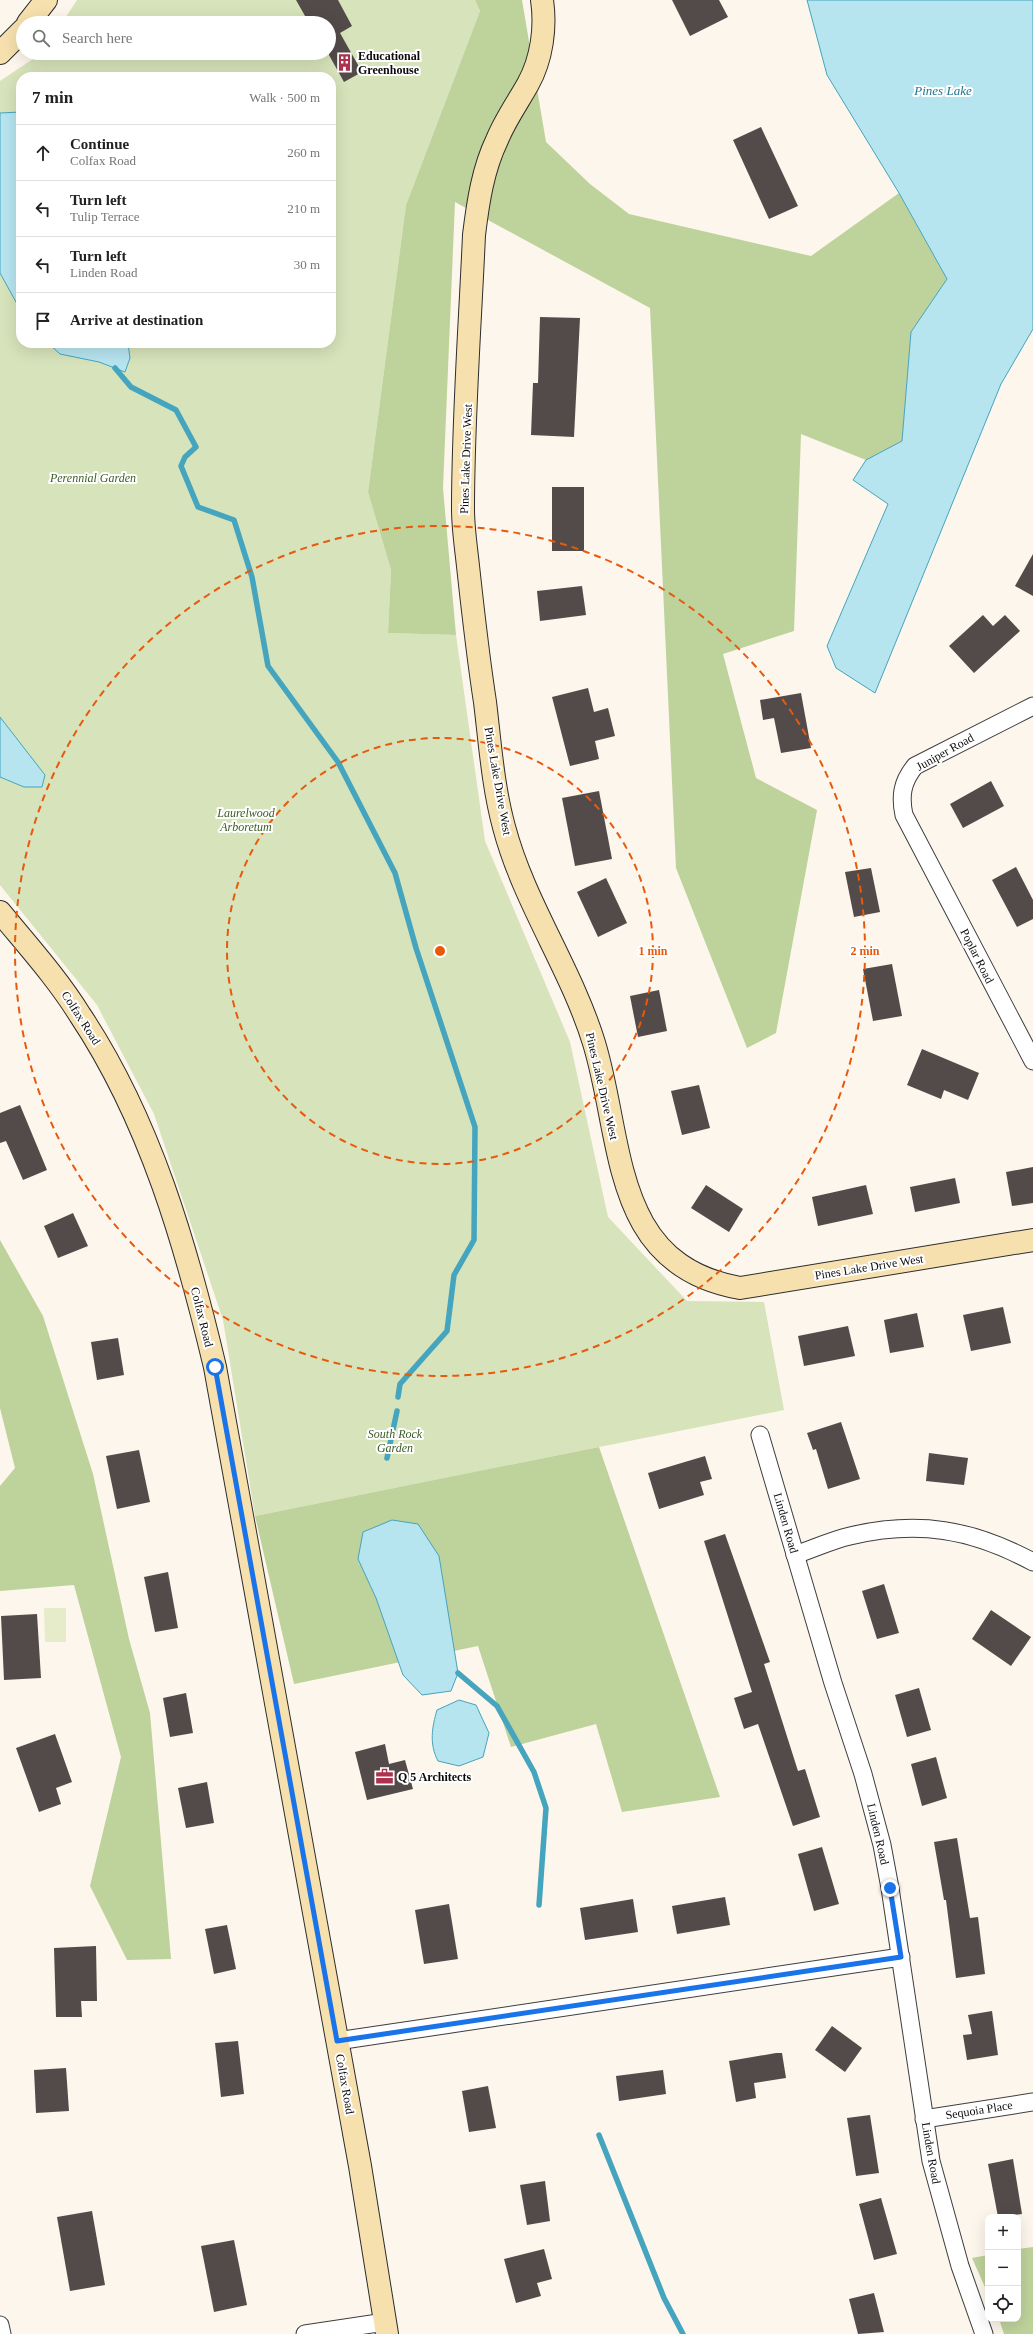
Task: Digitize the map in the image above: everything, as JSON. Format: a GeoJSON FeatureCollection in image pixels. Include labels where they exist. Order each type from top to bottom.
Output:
{"type":"FeatureCollection","features":[{"type":"Feature","properties":{"kind":"street"},"geometry":{"type":"LineString","coordinates":[[33,16],[46,0]]}},
{"type":"Feature","properties":{"kind":"street","name":"Pines Lake Drive West"},"geometry":{"type":"LineString","coordinates":[[542,0],[543,35],[538,59],[530,82],[497,139],[486,170],[478,202],[474,235],[463,512],[475,631],[503,822],[512,855],[584,1014],[595,1045],[621,1171],[630,1198],[650,1234],[676,1262],[696,1275],[711,1281],[740,1288],[1033,1240]]}},
{"type":"Feature","properties":{"kind":"street"},"geometry":{"type":"LineString","coordinates":[[0,53],[16,37]]}},
{"type":"Feature","properties":{"kind":"street","name":"Juniper Road"},"geometry":{"type":"LineString","coordinates":[[922,849],[903,808],[902,788],[907,776],[915,766],[1033,706]]}},
{"type":"Feature","properties":{"kind":"street","name":"Poplar Road"},"geometry":{"type":"LineString","coordinates":[[922,849],[1033,1061]]}},
{"type":"Feature","properties":{"kind":"street","name":"Colfax Road"},"geometry":{"type":"LineString","coordinates":[[0,912],[54,977],[105,1055],[154,1162],[178,1228],[198,1296],[215,1367],[337,2041],[386,2328]]}},
{"type":"Feature","properties":{"kind":"street","name":"Linden Road"},"geometry":{"type":"LineString","coordinates":[[760,1435],[833,1683],[863,1774],[882,1845],[901,1957],[924,2119],[939,2197],[960,2266],[984,2334]]}},
{"type":"Feature","properties":{"kind":"street"},"geometry":{"type":"LineString","coordinates":[[795,1555],[849,1536],[888,1529],[920,1528],[942,1529],[975,1536],[1006,1548],[1033,1562]]}},
{"type":"Feature","properties":{"kind":"street"},"geometry":{"type":"LineString","coordinates":[[337,2041],[901,1957]]}},
{"type":"Feature","properties":{"kind":"street","name":"Sequoia Place"},"geometry":{"type":"LineString","coordinates":[[924,2119],[1033,2102]]}},
{"type":"Feature","properties":{"kind":"street"},"geometry":{"type":"LineString","coordinates":[[0,2325],[2,2334]]}},
{"type":"Feature","properties":{"kind":"street"},"geometry":{"type":"LineString","coordinates":[[305,2334],[386,2328]]}},
{"type":"Feature","properties":{"kind":"green space","name":"Laurelwood Arboretum"},"geometry":{"type":"Polygon","coordinates":[[[77,0],[475,0],[480,11],[406,205],[368,492],[391,570],[388,633],[456,635],[485,841],[570,1042],[608,1217],[687,1301],[764,1302],[784,1410],[255,1516],[223,1320],[154,1114],[97,1005],[0,885],[0,81],[32,60],[336,60],[336,16],[67,16],[77,0]]]}},
{"type":"Feature","properties":{"kind":"green space"},"geometry":{"type":"Polygon","coordinates":[[[475,0],[522,0],[546,142],[590,184],[629,214],[811,256],[899,193],[947,279],[911,332],[902,441],[866,460],[801,434],[794,631],[723,654],[756,778],[817,810],[776,1033],[747,1048],[676,868],[650,308],[455,202],[443,488],[456,635],[388,633],[391,570],[368,492],[406,205],[480,11],[475,0]]]}},
{"type":"Feature","properties":{"kind":"green space"},"geometry":{"type":"Polygon","coordinates":[[[0,1240],[43,1316],[93,1474],[129,1639],[150,1713],[171,1959],[127,1960],[90,1886],[121,1757],[74,1585],[0,1591],[0,1486],[15,1468],[0,1408],[0,1240]]]}},
{"type":"Feature","properties":{"kind":"green space"},"geometry":{"type":"Polygon","coordinates":[[[599,1447],[720,1797],[622,1812],[596,1724],[511,1747],[478,1646],[294,1684],[255,1516],[599,1447]]]}},
{"type":"Feature","properties":{"kind":"green space"},"geometry":{"type":"Polygon","coordinates":[[[44,1608],[66,1608],[66,1642],[45,1642],[44,1608]]]}},
{"type":"Feature","properties":{"kind":"green space"},"geometry":{"type":"Polygon","coordinates":[[[1033,2247],[1033,2334],[1004,2334],[1000,2322],[1021,2322],[1021,2249],[1033,2247]]]}},
{"type":"Feature","properties":{"kind":"green space"},"geometry":{"type":"Polygon","coordinates":[[[985,2256],[985,2287],[972,2258],[985,2256]]]}},
{"type":"Feature","properties":{"kind":"water","name":"Pines Lake"},"geometry":{"type":"Polygon","coordinates":[[[807,0],[1033,0],[1033,329],[1001,384],[875,693],[836,668],[827,646],[888,504],[853,480],[866,460],[902,441],[911,332],[947,279],[899,193],[827,75],[807,0]]]}},
{"type":"Feature","properties":{"kind":"water"},"geometry":{"type":"Polygon","coordinates":[[[16,112],[16,302],[0,273],[0,113],[16,112]]]}},
{"type":"Feature","properties":{"kind":"water"},"geometry":{"type":"Polygon","coordinates":[[[53,348],[129,348],[130,358],[125,372],[99,362],[60,354],[53,348]]]}},
{"type":"Feature","properties":{"kind":"water"},"geometry":{"type":"Polygon","coordinates":[[[0,717],[45,775],[42,787],[24,787],[0,777],[0,717]]]}},
{"type":"Feature","properties":{"kind":"water"},"geometry":{"type":"Polygon","coordinates":[[[392,1520],[418,1524],[439,1556],[458,1673],[451,1691],[422,1695],[403,1675],[376,1598],[358,1559],[363,1532],[392,1520]]]}},
{"type":"Feature","properties":{"kind":"water"},"geometry":{"type":"Polygon","coordinates":[[[459,1700],[476,1705],[489,1733],[483,1757],[459,1766],[438,1761],[433,1748],[432,1736],[437,1710],[459,1700]]]}},
{"type":"Feature","properties":{"kind":"building"},"geometry":{"type":"Polygon","coordinates":[[[296,0],[338,0],[352,26],[340,33],[362,72],[344,82],[332,60],[336,60],[336,16],[305,16],[296,0]]]}},
{"type":"Feature","properties":{"kind":"building"},"geometry":{"type":"Polygon","coordinates":[[[672,0],[719,0],[728,17],[690,36],[672,0]]]}},
{"type":"Feature","properties":{"kind":"building"},"geometry":{"type":"Polygon","coordinates":[[[761,127],[798,206],[769,219],[733,140],[761,127]]]}},
{"type":"Feature","properties":{"kind":"building"},"geometry":{"type":"Polygon","coordinates":[[[540,317],[580,318],[574,437],[531,435],[533,383],[538,383],[540,317]]]}},
{"type":"Feature","properties":{"kind":"building"},"geometry":{"type":"Polygon","coordinates":[[[552,487],[584,487],[584,551],[552,551],[552,487]]]}},
{"type":"Feature","properties":{"kind":"building"},"geometry":{"type":"Polygon","coordinates":[[[1033,554],[1033,596],[1015,586],[1033,554]]]}},
{"type":"Feature","properties":{"kind":"building"},"geometry":{"type":"Polygon","coordinates":[[[582,586],[586,615],[540,621],[537,591],[582,586]]]}},
{"type":"Feature","properties":{"kind":"building"},"geometry":{"type":"Polygon","coordinates":[[[983,615],[993,626],[1005,615],[1020,631],[974,673],[949,646],[983,615]]]}},
{"type":"Feature","properties":{"kind":"building"},"geometry":{"type":"Polygon","coordinates":[[[588,688],[594,712],[608,708],[615,736],[595,741],[599,759],[570,766],[552,697],[588,688]]]}},
{"type":"Feature","properties":{"kind":"building"},"geometry":{"type":"Polygon","coordinates":[[[801,693],[811,748],[781,753],[774,718],[763,720],[760,700],[801,693]]]}},
{"type":"Feature","properties":{"kind":"building"},"geometry":{"type":"Polygon","coordinates":[[[991,781],[1004,806],[963,828],[950,804],[991,781]]]}},
{"type":"Feature","properties":{"kind":"building"},"geometry":{"type":"Polygon","coordinates":[[[599,791],[612,859],[575,866],[562,798],[599,791]]]}},
{"type":"Feature","properties":{"kind":"building"},"geometry":{"type":"Polygon","coordinates":[[[1016,867],[1033,900],[1033,919],[1017,927],[992,880],[1016,867]]]}},
{"type":"Feature","properties":{"kind":"building"},"geometry":{"type":"Polygon","coordinates":[[[871,868],[880,912],[854,917],[845,872],[871,868]]]}},
{"type":"Feature","properties":{"kind":"building"},"geometry":{"type":"Polygon","coordinates":[[[606,878],[627,923],[598,937],[577,892],[606,878]]]}},
{"type":"Feature","properties":{"kind":"building"},"geometry":{"type":"Polygon","coordinates":[[[892,964],[902,1016],[873,1021],[863,969],[892,964]]]}},
{"type":"Feature","properties":{"kind":"building"},"geometry":{"type":"Polygon","coordinates":[[[659,990],[667,1031],[638,1037],[630,996],[659,990]]]}},
{"type":"Feature","properties":{"kind":"building"},"geometry":{"type":"Polygon","coordinates":[[[922,1049],[979,1073],[968,1100],[944,1090],[941,1099],[907,1085],[922,1049]]]}},
{"type":"Feature","properties":{"kind":"building"},"geometry":{"type":"Polygon","coordinates":[[[699,1085],[710,1128],[682,1135],[671,1091],[699,1085]]]}},
{"type":"Feature","properties":{"kind":"building"},"geometry":{"type":"Polygon","coordinates":[[[20,1105],[47,1170],[23,1180],[6,1141],[0,1143],[0,1113],[20,1105]]]}},
{"type":"Feature","properties":{"kind":"building"},"geometry":{"type":"Polygon","coordinates":[[[1033,1167],[1033,1203],[1012,1206],[1006,1172],[1033,1167]]]}},
{"type":"Feature","properties":{"kind":"building"},"geometry":{"type":"Polygon","coordinates":[[[955,1178],[960,1203],[915,1212],[910,1187],[955,1178]]]}},
{"type":"Feature","properties":{"kind":"building"},"geometry":{"type":"Polygon","coordinates":[[[706,1185],[743,1209],[729,1232],[691,1208],[706,1185]]]}},
{"type":"Feature","properties":{"kind":"building"},"geometry":{"type":"Polygon","coordinates":[[[866,1185],[873,1214],[818,1226],[812,1197],[866,1185]]]}},
{"type":"Feature","properties":{"kind":"building"},"geometry":{"type":"Polygon","coordinates":[[[73,1213],[88,1246],[58,1258],[44,1226],[73,1213]]]}},
{"type":"Feature","properties":{"kind":"building"},"geometry":{"type":"Polygon","coordinates":[[[1003,1307],[1011,1343],[971,1351],[963,1315],[1003,1307]]]}},
{"type":"Feature","properties":{"kind":"building"},"geometry":{"type":"Polygon","coordinates":[[[917,1313],[924,1347],[890,1353],[884,1320],[917,1313]]]}},
{"type":"Feature","properties":{"kind":"building"},"geometry":{"type":"Polygon","coordinates":[[[848,1326],[855,1356],[804,1366],[798,1336],[848,1326]]]}},
{"type":"Feature","properties":{"kind":"building"},"geometry":{"type":"Polygon","coordinates":[[[118,1338],[124,1375],[97,1380],[91,1342],[118,1338]]]}},
{"type":"Feature","properties":{"kind":"building"},"geometry":{"type":"Polygon","coordinates":[[[841,1422],[860,1479],[828,1489],[816,1449],[813,1450],[807,1433],[841,1422]]]}},
{"type":"Feature","properties":{"kind":"building"},"geometry":{"type":"Polygon","coordinates":[[[139,1450],[150,1502],[117,1509],[106,1456],[139,1450]]]}},
{"type":"Feature","properties":{"kind":"building"},"geometry":{"type":"Polygon","coordinates":[[[929,1453],[968,1458],[964,1485],[926,1481],[929,1453]]]}},
{"type":"Feature","properties":{"kind":"building"},"geometry":{"type":"Polygon","coordinates":[[[705,1456],[712,1479],[700,1482],[704,1495],[659,1509],[648,1473],[705,1456]]]}},
{"type":"Feature","properties":{"kind":"building"},"geometry":{"type":"Polygon","coordinates":[[[725,1534],[770,1662],[764,1664],[798,1771],[805,1769],[820,1817],[793,1826],[758,1724],[744,1729],[734,1698],[752,1692],[704,1541],[725,1534]]]}},
{"type":"Feature","properties":{"kind":"building"},"geometry":{"type":"Polygon","coordinates":[[[168,1572],[178,1628],[155,1632],[144,1577],[168,1572]]]}},
{"type":"Feature","properties":{"kind":"building"},"geometry":{"type":"Polygon","coordinates":[[[884,1584],[899,1633],[877,1639],[862,1591],[884,1584]]]}},
{"type":"Feature","properties":{"kind":"building"},"geometry":{"type":"Polygon","coordinates":[[[991,1610],[1031,1637],[1011,1666],[972,1639],[991,1610]]]}},
{"type":"Feature","properties":{"kind":"building"},"geometry":{"type":"Polygon","coordinates":[[[37,1614],[41,1678],[4,1680],[1,1616],[37,1614]]]}},
{"type":"Feature","properties":{"kind":"building"},"geometry":{"type":"Polygon","coordinates":[[[919,1688],[931,1730],[907,1737],[895,1695],[919,1688]]]}},
{"type":"Feature","properties":{"kind":"building"},"geometry":{"type":"Polygon","coordinates":[[[186,1693],[193,1733],[170,1737],[163,1698],[186,1693]]]}},
{"type":"Feature","properties":{"kind":"building"},"geometry":{"type":"Polygon","coordinates":[[[55,1734],[72,1782],[56,1788],[61,1804],[39,1812],[16,1748],[55,1734]]]}},
{"type":"Feature","properties":{"kind":"building","name":"Q 5 Architects"},"geometry":{"type":"Polygon","coordinates":[[[385,1744],[389,1764],[405,1760],[413,1789],[367,1800],[355,1752],[385,1744]]]}},
{"type":"Feature","properties":{"kind":"building"},"geometry":{"type":"Polygon","coordinates":[[[936,1757],[947,1798],[922,1806],[911,1764],[936,1757]]]}},
{"type":"Feature","properties":{"kind":"building"},"geometry":{"type":"Polygon","coordinates":[[[207,1782],[214,1823],[186,1828],[178,1788],[207,1782]]]}},
{"type":"Feature","properties":{"kind":"building"},"geometry":{"type":"Polygon","coordinates":[[[957,1838],[970,1918],[978,1917],[985,1974],[956,1978],[946,1900],[944,1900],[934,1842],[957,1838]]]}},
{"type":"Feature","properties":{"kind":"building"},"geometry":{"type":"Polygon","coordinates":[[[822,1847],[839,1904],[814,1911],[798,1854],[822,1847]]]}},
{"type":"Feature","properties":{"kind":"building"},"geometry":{"type":"Polygon","coordinates":[[[725,1897],[730,1925],[677,1934],[672,1906],[725,1897]]]}},
{"type":"Feature","properties":{"kind":"building"},"geometry":{"type":"Polygon","coordinates":[[[633,1899],[638,1932],[585,1940],[580,1908],[633,1899]]]}},
{"type":"Feature","properties":{"kind":"building"},"geometry":{"type":"Polygon","coordinates":[[[449,1904],[458,1959],[424,1964],[415,1910],[449,1904]]]}},
{"type":"Feature","properties":{"kind":"building"},"geometry":{"type":"Polygon","coordinates":[[[227,1925],[236,1969],[214,1974],[205,1929],[227,1925]]]}},
{"type":"Feature","properties":{"kind":"building"},"geometry":{"type":"Polygon","coordinates":[[[96,1946],[97,2001],[81,2001],[82,2017],[56,2017],[54,1948],[96,1946]]]}},
{"type":"Feature","properties":{"kind":"building"},"geometry":{"type":"Polygon","coordinates":[[[992,2011],[998,2055],[967,2060],[963,2035],[972,2034],[968,2015],[992,2011]]]}},
{"type":"Feature","properties":{"kind":"building"},"geometry":{"type":"Polygon","coordinates":[[[832,2026],[862,2048],[845,2072],[815,2050],[832,2026]]]}},
{"type":"Feature","properties":{"kind":"building"},"geometry":{"type":"Polygon","coordinates":[[[238,2041],[244,2094],[221,2097],[215,2043],[238,2041]]]}},
{"type":"Feature","properties":{"kind":"building"},"geometry":{"type":"Polygon","coordinates":[[[782,2053],[786,2078],[754,2083],[756,2098],[736,2102],[729,2061],[782,2053]]]}},
{"type":"Feature","properties":{"kind":"building"},"geometry":{"type":"Polygon","coordinates":[[[66,2068],[69,2111],[36,2113],[34,2070],[66,2068]]]}},
{"type":"Feature","properties":{"kind":"building"},"geometry":{"type":"Polygon","coordinates":[[[663,2070],[666,2094],[619,2101],[616,2076],[663,2070]]]}},
{"type":"Feature","properties":{"kind":"building"},"geometry":{"type":"Polygon","coordinates":[[[488,2086],[496,2128],[469,2132],[462,2091],[488,2086]]]}},
{"type":"Feature","properties":{"kind":"building"},"geometry":{"type":"Polygon","coordinates":[[[870,2115],[879,2173],[856,2176],[847,2118],[870,2115]]]}},
{"type":"Feature","properties":{"kind":"building"},"geometry":{"type":"Polygon","coordinates":[[[1013,2159],[1022,2214],[997,2214],[988,2164],[1013,2159]]]}},
{"type":"Feature","properties":{"kind":"building"},"geometry":{"type":"Polygon","coordinates":[[[545,2181],[550,2221],[527,2225],[520,2185],[545,2181]]]}},
{"type":"Feature","properties":{"kind":"building"},"geometry":{"type":"Polygon","coordinates":[[[881,2198],[897,2254],[874,2260],[859,2204],[881,2198]]]}},
{"type":"Feature","properties":{"kind":"building"},"geometry":{"type":"Polygon","coordinates":[[[92,2211],[105,2285],[70,2291],[57,2217],[92,2211]]]}},
{"type":"Feature","properties":{"kind":"building"},"geometry":{"type":"Polygon","coordinates":[[[234,2240],[247,2305],[214,2312],[201,2246],[234,2240]]]}},
{"type":"Feature","properties":{"kind":"building"},"geometry":{"type":"Polygon","coordinates":[[[544,2249],[552,2279],[537,2283],[541,2296],[516,2303],[504,2259],[544,2249]]]}},
{"type":"Feature","properties":{"kind":"building"},"geometry":{"type":"Polygon","coordinates":[[[874,2293],[884,2332],[858,2334],[849,2299],[874,2293]]]}},
{"type":"Feature","properties":{"kind":"waterway"},"geometry":{"type":"LineString","coordinates":[[115,368],[131,387],[176,410],[196,447],[185,457],[181,466],[198,507],[234,520],[252,577],[268,666],[338,762],[395,873],[416,948],[475,1127],[474,1240],[454,1275],[447,1331],[400,1384],[398,1397]]}},
{"type":"Feature","properties":{"kind":"waterway"},"geometry":{"type":"LineString","coordinates":[[387,1458],[397,1411]]}},
{"type":"Feature","properties":{"kind":"waterway"},"geometry":{"type":"LineString","coordinates":[[458,1673],[497,1706],[534,1772],[546,1808],[539,1905]]}},
{"type":"Feature","properties":{"kind":"waterway"},"geometry":{"type":"LineString","coordinates":[[599,2135],[664,2298],[683,2334]]}},
{"type":"Feature","properties":{"kind":"place","name":"Educational Greenhouse"},"geometry":{"type":"Point","coordinates":[345,63]}},
{"type":"Feature","properties":{"kind":"place","name":"Q 5 Architects"},"geometry":{"type":"Point","coordinates":[385,1777]}},
{"type":"Feature","properties":{"kind":"route"},"geometry":{"type":"LineString","coordinates":[[215,1367],[337,2041],[901,1957],[890,1888]]}},
{"type":"Feature","properties":{"kind":"park label","name":"Perennial Garden"},"geometry":{"type":"Point","coordinates":[93,478]}},
{"type":"Feature","properties":{"kind":"park label","name":"South Rock Garden"},"geometry":{"type":"Point","coordinates":[395,1441]}}]}
